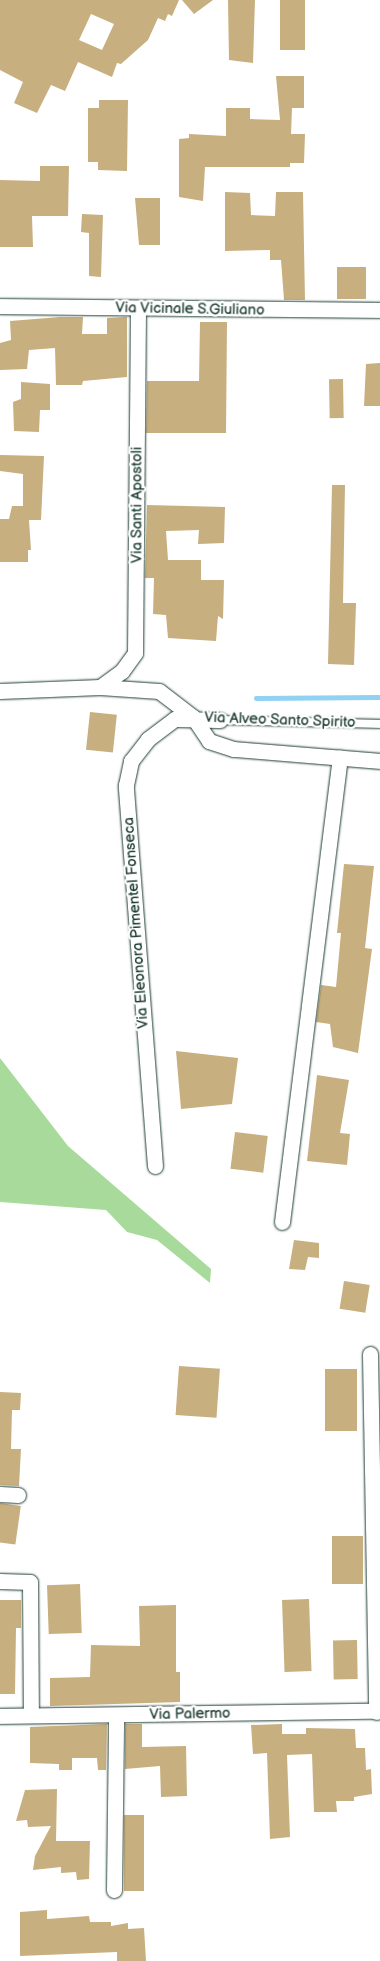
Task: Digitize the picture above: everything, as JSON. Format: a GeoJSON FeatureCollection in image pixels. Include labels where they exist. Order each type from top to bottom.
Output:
{"type":"FeatureCollection","features":[{"type":"Feature","properties":{"kind":"street","name":"Via Vicinale S.Giuliano"},"geometry":{"type":"LineString","coordinates":[[0,306],[380,310]]}},
{"type":"Feature","properties":{"kind":"street","name":"Via Santi Apostoli"},"geometry":{"type":"LineString","coordinates":[[100,687],[122,671],[135,653],[138,308]]}},
{"type":"Feature","properties":{"kind":"street","name":"Via Alveo Santo Spirito"},"geometry":{"type":"LineString","coordinates":[[0,691],[100,687],[159,691],[194,717],[220,720]]}},
{"type":"Feature","properties":{"kind":"street"},"geometry":{"type":"LineString","coordinates":[[194,717],[209,741],[234,749],[380,761]]}},
{"type":"Feature","properties":{"kind":"street","name":"Via Eleonora Pimentel Fonseca"},"geometry":{"type":"LineString","coordinates":[[155,1166],[126,785],[131,761],[148,739],[174,719],[194,717]]}},
{"type":"Feature","properties":{"kind":"street"},"geometry":{"type":"LineString","coordinates":[[282,1222],[340,758]]}},
{"type":"Feature","properties":{"kind":"street"},"geometry":{"type":"LineString","coordinates":[[370,1354],[378,1711]]}},
{"type":"Feature","properties":{"kind":"street"},"geometry":{"type":"LineString","coordinates":[[0,1494],[18,1495]]}},
{"type":"Feature","properties":{"kind":"street"},"geometry":{"type":"LineString","coordinates":[[0,1581],[30,1582],[31,1715]]}},
{"type":"Feature","properties":{"kind":"street","name":"Via Palermo"},"geometry":{"type":"LineString","coordinates":[[0,1716],[378,1711]]}},
{"type":"Feature","properties":{"kind":"street"},"geometry":{"type":"LineString","coordinates":[[114,1890],[116,1715]]}},
{"type":"Feature","properties":{"kind":"lane","name":"Via Alveo Santo Spirito"},"geometry":{"type":"LineString","coordinates":[[220,720],[380,724]]}},
{"type":"Feature","properties":{"kind":"green space"},"geometry":{"type":"Polygon","coordinates":[[[0,1058],[68,1146],[211,1269],[210,1283],[157,1240],[127,1232],[106,1210],[0,1202],[0,1058]]]}},
{"type":"Feature","properties":{"kind":"building"},"geometry":{"type":"Polygon","coordinates":[[[0,0],[179,0],[172,16],[168,14],[165,21],[158,18],[148,40],[121,64],[117,63],[112,77],[78,62],[65,91],[51,85],[37,113],[14,103],[23,82],[0,70],[0,0]],[[91,14],[79,40],[102,50],[114,24],[91,14]]]}},
{"type":"Feature","properties":{"kind":"building"},"geometry":{"type":"Polygon","coordinates":[[[182,0],[213,0],[194,14],[182,0]]]}},
{"type":"Feature","properties":{"kind":"building"},"geometry":{"type":"Polygon","coordinates":[[[228,0],[255,0],[253,63],[229,60],[228,0]]]}},
{"type":"Feature","properties":{"kind":"building"},"geometry":{"type":"Polygon","coordinates":[[[280,0],[305,0],[305,50],[280,50],[280,0]]]}},
{"type":"Feature","properties":{"kind":"building"},"geometry":{"type":"Polygon","coordinates":[[[276,76],[304,76],[304,108],[292,108],[291,134],[305,134],[304,163],[290,163],[290,167],[205,167],[203,201],[179,197],[179,139],[189,138],[189,134],[226,136],[226,108],[250,108],[250,119],[280,120],[276,76]]]}},
{"type":"Feature","properties":{"kind":"building"},"geometry":{"type":"Polygon","coordinates":[[[99,100],[128,100],[127,171],[98,170],[98,162],[88,162],[88,108],[99,108],[99,100]]]}},
{"type":"Feature","properties":{"kind":"building"},"geometry":{"type":"Polygon","coordinates":[[[40,166],[69,166],[68,216],[32,216],[33,247],[0,247],[0,180],[40,181],[40,166]]]}},
{"type":"Feature","properties":{"kind":"building"},"geometry":{"type":"Polygon","coordinates":[[[225,192],[250,193],[251,215],[275,216],[276,192],[303,192],[305,300],[284,300],[281,260],[270,260],[270,250],[225,251],[225,192]]]}},
{"type":"Feature","properties":{"kind":"building"},"geometry":{"type":"Polygon","coordinates":[[[135,198],[160,198],[160,245],[139,245],[135,198]]]}},
{"type":"Feature","properties":{"kind":"building"},"geometry":{"type":"Polygon","coordinates":[[[82,214],[103,215],[101,277],[89,276],[89,233],[81,232],[82,214]]]}},
{"type":"Feature","properties":{"kind":"building"},"geometry":{"type":"Polygon","coordinates":[[[337,267],[366,267],[366,299],[337,299],[337,267]]]}},
{"type":"Feature","properties":{"kind":"building"},"geometry":{"type":"Polygon","coordinates":[[[83,317],[82,334],[107,334],[107,318],[127,317],[127,377],[83,381],[82,385],[56,385],[55,348],[29,350],[27,369],[0,370],[0,343],[11,340],[10,321],[83,317]]]}},
{"type":"Feature","properties":{"kind":"building"},"geometry":{"type":"Polygon","coordinates":[[[200,322],[227,322],[226,433],[146,433],[147,381],[199,381],[200,322]]]}},
{"type":"Feature","properties":{"kind":"building"},"geometry":{"type":"Polygon","coordinates":[[[380,363],[380,406],[364,406],[366,364],[380,363]]]}},
{"type":"Feature","properties":{"kind":"building"},"geometry":{"type":"Polygon","coordinates":[[[329,379],[343,379],[344,418],[330,418],[329,379]]]}},
{"type":"Feature","properties":{"kind":"building"},"geometry":{"type":"Polygon","coordinates":[[[21,382],[50,384],[50,410],[40,410],[39,432],[14,431],[13,402],[21,399],[21,382]]]}},
{"type":"Feature","properties":{"kind":"building"},"geometry":{"type":"Polygon","coordinates":[[[0,455],[44,456],[41,520],[29,520],[31,550],[28,550],[28,562],[0,562],[0,519],[9,519],[12,506],[23,506],[23,474],[0,471],[0,455]]]}},
{"type":"Feature","properties":{"kind":"building"},"geometry":{"type":"Polygon","coordinates":[[[332,485],[345,485],[343,603],[356,603],[354,665],[328,664],[332,485]]]}},
{"type":"Feature","properties":{"kind":"building"},"geometry":{"type":"Polygon","coordinates":[[[147,505],[225,507],[224,543],[198,544],[199,530],[166,531],[168,560],[201,560],[201,580],[224,580],[223,619],[218,616],[216,641],[168,638],[166,615],[153,614],[154,578],[145,578],[147,505]]]}},
{"type":"Feature","properties":{"kind":"building"},"geometry":{"type":"Polygon","coordinates":[[[90,712],[117,715],[113,753],[86,750],[90,712]]]}},
{"type":"Feature","properties":{"kind":"building"},"geometry":{"type":"Polygon","coordinates":[[[344,864],[374,866],[365,948],[372,949],[358,1053],[333,1047],[330,1024],[316,1022],[321,985],[336,987],[341,933],[337,933],[344,864]]]}},
{"type":"Feature","properties":{"kind":"building"},"geometry":{"type":"Polygon","coordinates":[[[176,1051],[238,1058],[232,1104],[181,1109],[176,1051]]]}},
{"type":"Feature","properties":{"kind":"building"},"geometry":{"type":"Polygon","coordinates":[[[317,1075],[349,1080],[340,1133],[350,1134],[347,1165],[307,1161],[317,1075]]]}},
{"type":"Feature","properties":{"kind":"building"},"geometry":{"type":"Polygon","coordinates":[[[235,1132],[268,1136],[263,1173],[230,1169],[235,1132]]]}},
{"type":"Feature","properties":{"kind":"building"},"geometry":{"type":"Polygon","coordinates":[[[294,1240],[319,1243],[319,1258],[308,1257],[305,1270],[289,1269],[294,1240]]]}},
{"type":"Feature","properties":{"kind":"building"},"geometry":{"type":"Polygon","coordinates":[[[344,1281],[370,1285],[365,1313],[340,1309],[344,1281]]]}},
{"type":"Feature","properties":{"kind":"building"},"geometry":{"type":"Polygon","coordinates":[[[179,1366],[220,1369],[216,1418],[176,1415],[179,1366]]]}},
{"type":"Feature","properties":{"kind":"building"},"geometry":{"type":"Polygon","coordinates":[[[325,1369],[357,1369],[357,1431],[325,1431],[325,1369]]]}},
{"type":"Feature","properties":{"kind":"building"},"geometry":{"type":"Polygon","coordinates":[[[0,1392],[21,1393],[20,1410],[12,1410],[11,1449],[21,1449],[19,1486],[0,1485],[0,1392]]]}},
{"type":"Feature","properties":{"kind":"building"},"geometry":{"type":"Polygon","coordinates":[[[0,1503],[21,1506],[15,1545],[0,1542],[0,1503]]]}},
{"type":"Feature","properties":{"kind":"building"},"geometry":{"type":"Polygon","coordinates":[[[332,1536],[363,1536],[363,1584],[332,1584],[332,1536]]]}},
{"type":"Feature","properties":{"kind":"building"},"geometry":{"type":"Polygon","coordinates":[[[80,1584],[82,1633],[49,1634],[47,1585],[80,1584]]]}},
{"type":"Feature","properties":{"kind":"building"},"geometry":{"type":"Polygon","coordinates":[[[309,1599],[312,1671],[285,1672],[282,1600],[309,1599]]]}},
{"type":"Feature","properties":{"kind":"building"},"geometry":{"type":"Polygon","coordinates":[[[0,1600],[21,1600],[21,1628],[16,1628],[15,1694],[0,1694],[0,1600]]]}},
{"type":"Feature","properties":{"kind":"building"},"geometry":{"type":"Polygon","coordinates":[[[176,1605],[176,1672],[180,1672],[180,1702],[50,1706],[50,1678],[90,1677],[91,1645],[140,1646],[139,1606],[176,1605]]]}},
{"type":"Feature","properties":{"kind":"building"},"geometry":{"type":"Polygon","coordinates":[[[333,1640],[357,1640],[358,1679],[334,1679],[333,1640]]]}},
{"type":"Feature","properties":{"kind":"building"},"geometry":{"type":"Polygon","coordinates":[[[107,1724],[106,1770],[98,1770],[97,1758],[72,1758],[72,1770],[59,1770],[59,1764],[30,1763],[30,1727],[107,1724]]]}},
{"type":"Feature","properties":{"kind":"building"},"geometry":{"type":"Polygon","coordinates":[[[125,1724],[142,1724],[142,1747],[186,1746],[187,1796],[161,1797],[160,1766],[125,1769],[125,1724]]]}},
{"type":"Feature","properties":{"kind":"building"},"geometry":{"type":"Polygon","coordinates":[[[282,1724],[282,1734],[306,1734],[306,1728],[355,1729],[356,1748],[365,1748],[366,1770],[371,1769],[372,1794],[354,1797],[354,1801],[336,1801],[337,1812],[314,1812],[312,1754],[287,1755],[290,1837],[270,1839],[267,1753],[253,1754],[251,1725],[282,1724]]]}},
{"type":"Feature","properties":{"kind":"building"},"geometry":{"type":"Polygon","coordinates":[[[57,1789],[56,1841],[90,1841],[89,1879],[77,1880],[76,1872],[61,1873],[61,1867],[33,1870],[35,1856],[51,1826],[28,1827],[27,1820],[16,1821],[25,1790],[57,1789]]]}},
{"type":"Feature","properties":{"kind":"building"},"geometry":{"type":"Polygon","coordinates":[[[124,1815],[144,1815],[144,1891],[124,1891],[124,1815]]]}},
{"type":"Feature","properties":{"kind":"building"},"geometry":{"type":"Polygon","coordinates":[[[47,1910],[47,1919],[89,1916],[90,1922],[111,1922],[111,1926],[128,1923],[128,1929],[144,1928],[146,1961],[117,1961],[117,1952],[20,1956],[20,1912],[47,1910]]]}},
{"type":"Feature","properties":{"kind":"waterway"},"geometry":{"type":"LineString","coordinates":[[256,698],[380,697]]}}]}
